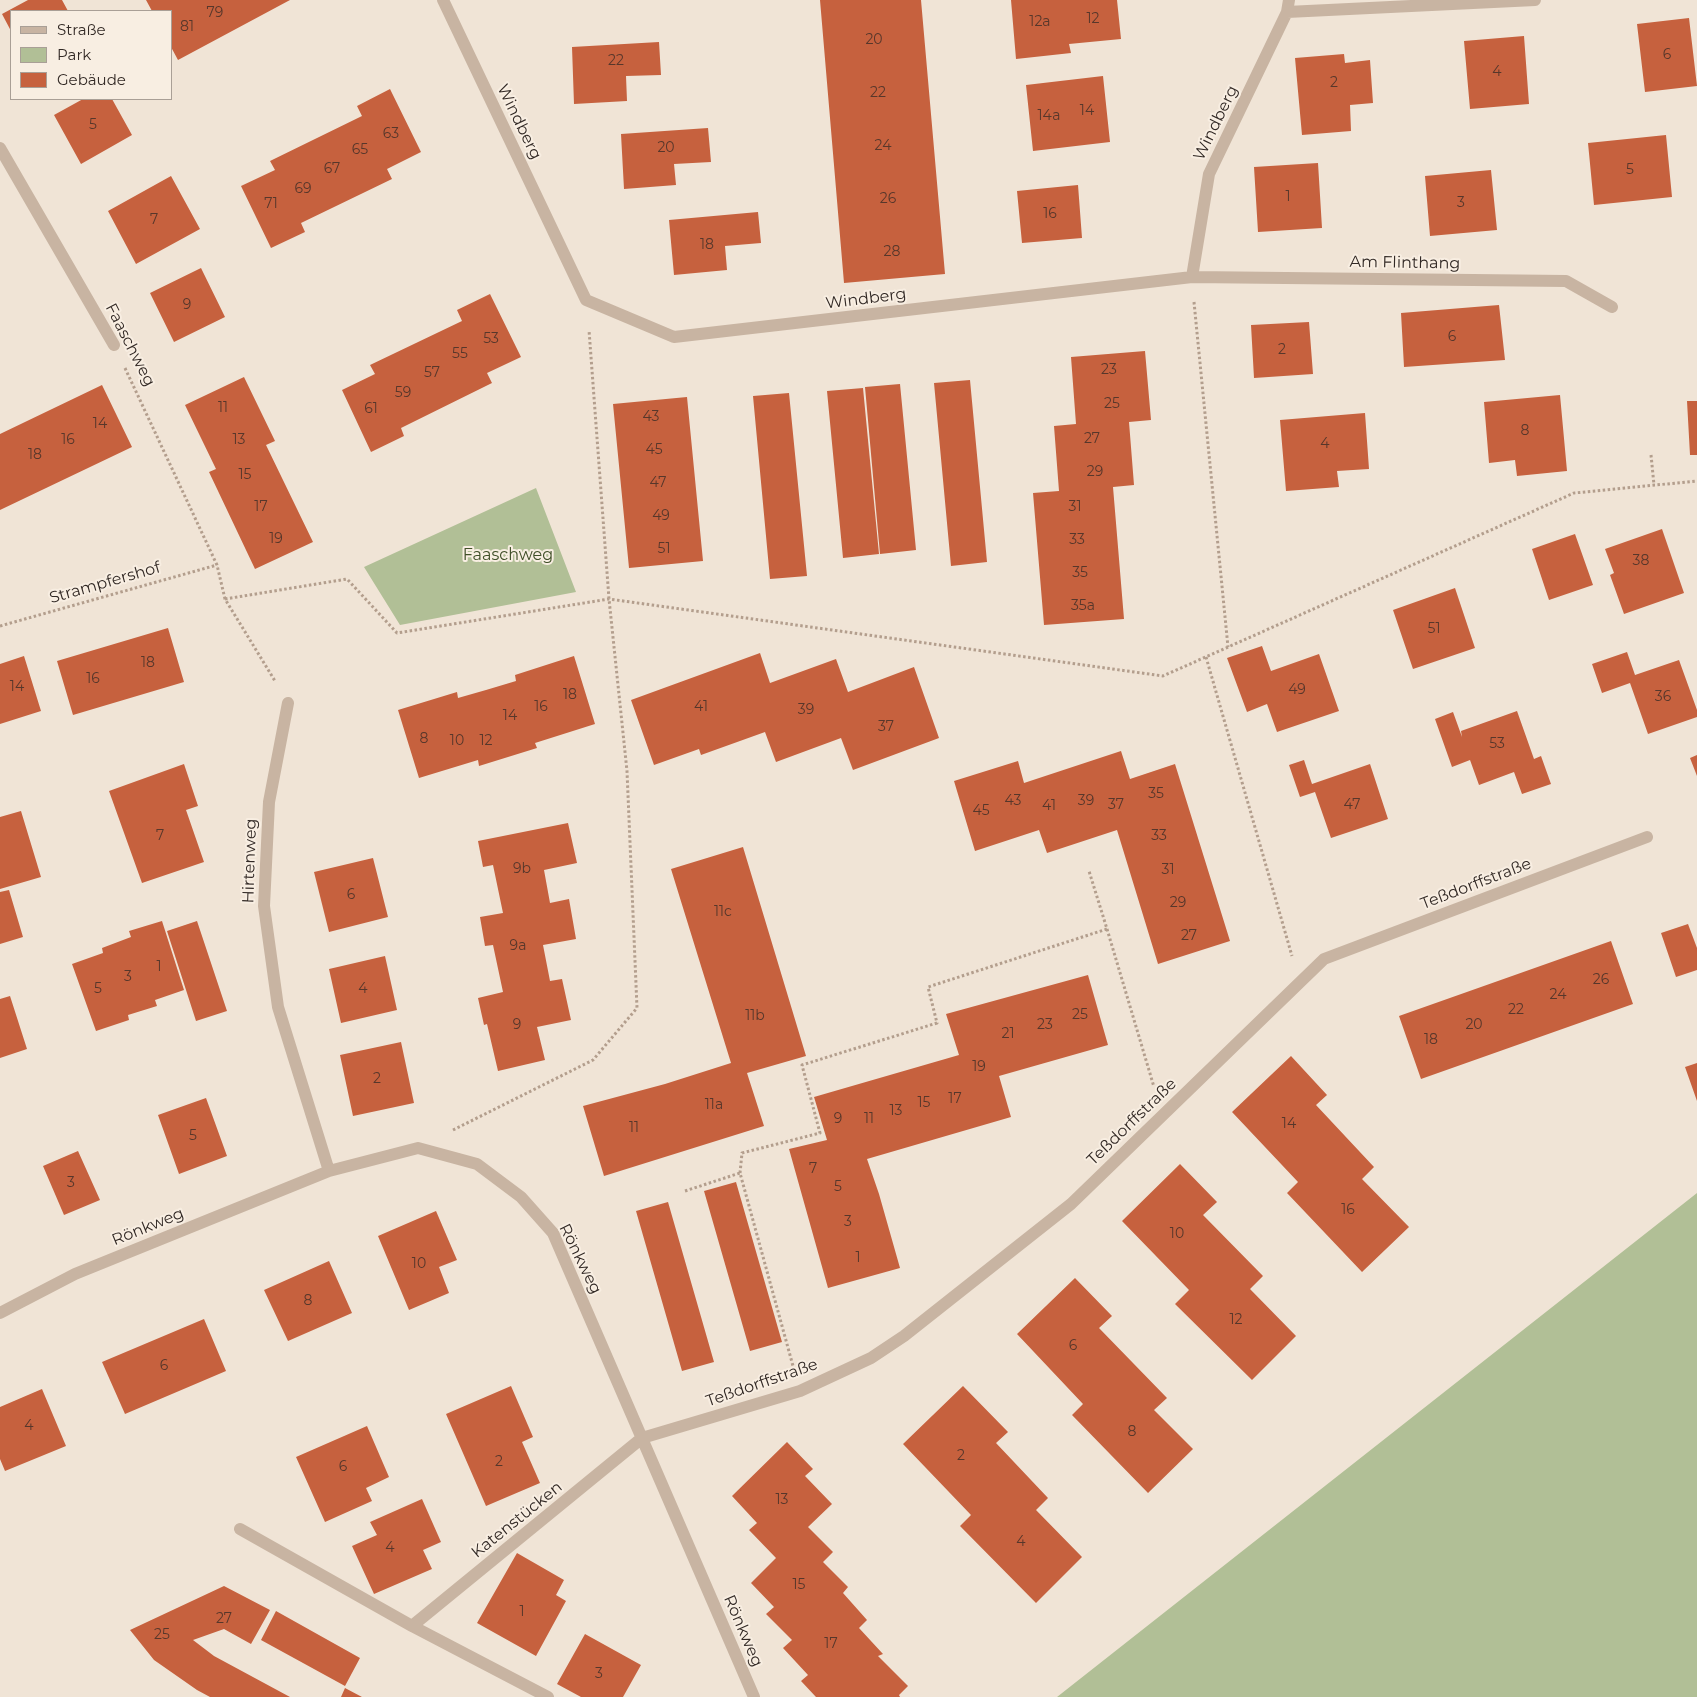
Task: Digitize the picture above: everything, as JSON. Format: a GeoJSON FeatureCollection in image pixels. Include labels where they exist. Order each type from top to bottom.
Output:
{"type":"FeatureCollection","features":[{"type":"Feature","properties":{"kind":"street","name":"Windberg"},"geometry":{"type":"LineString","coordinates":[[443,0],[586,300],[674,337],[1192,278],[1209,174],[1288,6]]}},
{"type":"Feature","properties":{"kind":"street"},"geometry":{"type":"LineString","coordinates":[[1288,6],[1535,0]]}},
{"type":"Feature","properties":{"kind":"street","name":"Faaschweg"},"geometry":{"type":"LineString","coordinates":[[0,148],[114,344]]}},
{"type":"Feature","properties":{"kind":"street","name":"Am Flinthang"},"geometry":{"type":"LineString","coordinates":[[1192,278],[1566,281],[1612,307]]}},
{"type":"Feature","properties":{"kind":"street","name":"Hirtenweg"},"geometry":{"type":"LineString","coordinates":[[288,703],[269,802],[264,906],[278,1007],[329,1171]]}},
{"type":"Feature","properties":{"kind":"street","name":"Teßdorffstraße"},"geometry":{"type":"LineString","coordinates":[[642,1438],[800,1391],[871,1358],[904,1336],[1071,1204],[1324,959],[1647,837]]}},
{"type":"Feature","properties":{"kind":"street","name":"Rönkweg"},"geometry":{"type":"LineString","coordinates":[[0,1313],[75,1274],[329,1171],[418,1148],[477,1164],[521,1197],[553,1233],[754,1697]]}},
{"type":"Feature","properties":{"kind":"street","name":"Katenstücken"},"geometry":{"type":"LineString","coordinates":[[412,1626],[642,1438]]}},
{"type":"Feature","properties":{"kind":"street"},"geometry":{"type":"LineString","coordinates":[[240,1529],[412,1626],[548,1697]]}},
{"type":"Feature","properties":{"kind":"path"},"geometry":{"type":"LineString","coordinates":[[1192,278],[1228,647]]}},
{"type":"Feature","properties":{"kind":"path"},"geometry":{"type":"LineString","coordinates":[[418,1148],[593,1060],[637,1008],[627,771],[609,599],[586,300]]}},
{"type":"Feature","properties":{"kind":"path","name":"Faaschweg"},"geometry":{"type":"LineString","coordinates":[[114,344],[217,565]]}},
{"type":"Feature","properties":{"kind":"path"},"geometry":{"type":"LineString","coordinates":[[1651,455],[1654,485]]}},
{"type":"Feature","properties":{"kind":"path"},"geometry":{"type":"LineString","coordinates":[[225,599],[347,579],[397,633],[609,599],[1163,676],[1574,493],[1697,481]]}},
{"type":"Feature","properties":{"kind":"path"},"geometry":{"type":"LineString","coordinates":[[217,565],[225,599],[288,703]]}},
{"type":"Feature","properties":{"kind":"path","name":"Strampfershof"},"geometry":{"type":"LineString","coordinates":[[0,626],[217,565]]}},
{"type":"Feature","properties":{"kind":"path"},"geometry":{"type":"LineString","coordinates":[[1206,657],[1300,982]]}},
{"type":"Feature","properties":{"kind":"path"},"geometry":{"type":"LineString","coordinates":[[1089,871],[1163,1115]]}},
{"type":"Feature","properties":{"kind":"path"},"geometry":{"type":"LineString","coordinates":[[800,1391],[740,1174],[742,1153],[820,1132],[802,1065],[937,1024],[928,987],[1107,929]]}},
{"type":"Feature","properties":{"kind":"path"},"geometry":{"type":"LineString","coordinates":[[685,1191],[740,1174]]}},
{"type":"Feature","properties":{"kind":"green space","name":"Faaschweg"},"geometry":{"type":"Polygon","coordinates":[[[536,488],[576,592],[400,625],[364,567],[536,488]]]}},
{"type":"Feature","properties":{"kind":"green space"},"geometry":{"type":"Polygon","coordinates":[[[1697,1193],[1697,1697],[1057,1697],[1697,1193]]]}},
{"type":"Feature","properties":{"kind":"building"},"geometry":{"type":"Polygon","coordinates":[[[28,0],[62,0],[67,10],[10,10],[10,29],[2,14],[28,0]]]}},
{"type":"Feature","properties":{"kind":"building"},"geometry":{"type":"Polygon","coordinates":[[[146,0],[290,0],[178,60],[172,49],[172,10],[151,10],[146,0]]]}},
{"type":"Feature","properties":{"kind":"building"},"geometry":{"type":"Polygon","coordinates":[[[820,0],[921,0],[945,274],[844,283],[820,0]]]}},
{"type":"Feature","properties":{"kind":"building"},"geometry":{"type":"Polygon","coordinates":[[[1011,0],[1117,0],[1121,39],[1069,44],[1071,53],[1016,59],[1011,0]]]}},
{"type":"Feature","properties":{"kind":"building"},"geometry":{"type":"Polygon","coordinates":[[[1689,18],[1697,86],[1645,92],[1637,24],[1689,18]]]}},
{"type":"Feature","properties":{"kind":"building"},"geometry":{"type":"Polygon","coordinates":[[[1524,36],[1529,104],[1470,109],[1464,41],[1524,36]]]}},
{"type":"Feature","properties":{"kind":"building"},"geometry":{"type":"Polygon","coordinates":[[[659,42],[661,75],[626,76],[627,101],[574,104],[572,47],[659,42]]]}},
{"type":"Feature","properties":{"kind":"building"},"geometry":{"type":"Polygon","coordinates":[[[1344,54],[1345,63],[1370,60],[1373,103],[1350,105],[1351,131],[1302,135],[1295,58],[1344,54]]]}},
{"type":"Feature","properties":{"kind":"building"},"geometry":{"type":"Polygon","coordinates":[[[1103,76],[1110,142],[1033,151],[1026,85],[1103,76]]]}},
{"type":"Feature","properties":{"kind":"building"},"geometry":{"type":"Polygon","coordinates":[[[390,89],[421,152],[387,169],[392,179],[301,223],[305,232],[271,248],[241,186],[275,170],[270,161],[362,116],[357,106],[390,89]]]}},
{"type":"Feature","properties":{"kind":"building"},"geometry":{"type":"Polygon","coordinates":[[[81,100],[113,100],[132,135],[81,164],[54,115],[81,100]]]}},
{"type":"Feature","properties":{"kind":"building"},"geometry":{"type":"Polygon","coordinates":[[[708,128],[711,162],[674,164],[676,185],[624,189],[621,134],[708,128]]]}},
{"type":"Feature","properties":{"kind":"building"},"geometry":{"type":"Polygon","coordinates":[[[1666,135],[1672,197],[1594,205],[1588,143],[1666,135]]]}},
{"type":"Feature","properties":{"kind":"building"},"geometry":{"type":"Polygon","coordinates":[[[1318,163],[1322,228],[1258,232],[1254,167],[1318,163]]]}},
{"type":"Feature","properties":{"kind":"building"},"geometry":{"type":"Polygon","coordinates":[[[1491,170],[1497,230],[1430,236],[1425,176],[1491,170]]]}},
{"type":"Feature","properties":{"kind":"building"},"geometry":{"type":"Polygon","coordinates":[[[171,176],[200,229],[136,264],[108,211],[171,176]]]}},
{"type":"Feature","properties":{"kind":"building"},"geometry":{"type":"Polygon","coordinates":[[[1078,185],[1082,238],[1022,243],[1017,191],[1078,185]]]}},
{"type":"Feature","properties":{"kind":"building"},"geometry":{"type":"Polygon","coordinates":[[[758,212],[761,243],[725,246],[727,270],[674,275],[669,220],[758,212]]]}},
{"type":"Feature","properties":{"kind":"building"},"geometry":{"type":"Polygon","coordinates":[[[201,268],[225,317],[174,342],[150,293],[201,268]]]}},
{"type":"Feature","properties":{"kind":"building"},"geometry":{"type":"Polygon","coordinates":[[[490,294],[521,357],[487,373],[492,383],[401,428],[404,436],[371,452],[342,390],[375,374],[370,365],[462,321],[457,310],[490,294]]]}},
{"type":"Feature","properties":{"kind":"building"},"geometry":{"type":"Polygon","coordinates":[[[1499,305],[1505,360],[1404,367],[1401,313],[1499,305]]]}},
{"type":"Feature","properties":{"kind":"building"},"geometry":{"type":"Polygon","coordinates":[[[1309,322],[1313,374],[1254,378],[1251,325],[1309,322]]]}},
{"type":"Feature","properties":{"kind":"building"},"geometry":{"type":"Polygon","coordinates":[[[1145,351],[1151,420],[1129,422],[1134,485],[1113,487],[1124,619],[1044,625],[1033,493],[1059,491],[1054,426],[1076,424],[1071,357],[1145,351]]]}},
{"type":"Feature","properties":{"kind":"building"},"geometry":{"type":"Polygon","coordinates":[[[244,377],[275,441],[266,445],[313,542],[255,569],[209,472],[216,469],[185,405],[244,377]]]}},
{"type":"Feature","properties":{"kind":"building"},"geometry":{"type":"Polygon","coordinates":[[[970,380],[987,562],[951,566],[934,383],[970,380]]]}},
{"type":"Feature","properties":{"kind":"building"},"geometry":{"type":"Polygon","coordinates":[[[900,384],[916,550],[880,554],[865,387],[900,384]]]}},
{"type":"Feature","properties":{"kind":"building"},"geometry":{"type":"Polygon","coordinates":[[[102,385],[132,447],[0,510],[0,434],[102,385]]]}},
{"type":"Feature","properties":{"kind":"building"},"geometry":{"type":"Polygon","coordinates":[[[863,388],[879,554],[843,558],[827,391],[863,388]]]}},
{"type":"Feature","properties":{"kind":"building"},"geometry":{"type":"Polygon","coordinates":[[[789,393],[807,576],[770,579],[753,396],[789,393]]]}},
{"type":"Feature","properties":{"kind":"building"},"geometry":{"type":"Polygon","coordinates":[[[1560,395],[1567,471],[1517,476],[1515,460],[1489,463],[1484,402],[1560,395]]]}},
{"type":"Feature","properties":{"kind":"building"},"geometry":{"type":"Polygon","coordinates":[[[687,397],[703,561],[629,568],[613,404],[687,397]]]}},
{"type":"Feature","properties":{"kind":"building"},"geometry":{"type":"Polygon","coordinates":[[[1687,401],[1697,401],[1697,455],[1690,455],[1687,401]]]}},
{"type":"Feature","properties":{"kind":"building"},"geometry":{"type":"Polygon","coordinates":[[[1365,413],[1369,469],[1337,471],[1339,487],[1286,491],[1280,420],[1365,413]]]}},
{"type":"Feature","properties":{"kind":"building"},"geometry":{"type":"Polygon","coordinates":[[[1662,529],[1684,593],[1624,614],[1610,575],[1614,573],[1605,549],[1662,529]]]}},
{"type":"Feature","properties":{"kind":"building"},"geometry":{"type":"Polygon","coordinates":[[[1575,534],[1593,585],[1549,600],[1532,549],[1575,534]]]}},
{"type":"Feature","properties":{"kind":"building"},"geometry":{"type":"Polygon","coordinates":[[[1455,588],[1475,648],[1413,669],[1393,610],[1455,588]]]}},
{"type":"Feature","properties":{"kind":"building"},"geometry":{"type":"Polygon","coordinates":[[[168,628],[184,682],[73,715],[57,661],[168,628]]]}},
{"type":"Feature","properties":{"kind":"building"},"geometry":{"type":"Polygon","coordinates":[[[1262,646],[1271,671],[1319,654],[1339,711],[1277,732],[1267,704],[1247,712],[1227,658],[1262,646]]]}},
{"type":"Feature","properties":{"kind":"building"},"geometry":{"type":"Polygon","coordinates":[[[1627,652],[1635,675],[1679,660],[1697,710],[1697,717],[1648,734],[1630,683],[1602,693],[1592,664],[1627,652]]]}},
{"type":"Feature","properties":{"kind":"building"},"geometry":{"type":"Polygon","coordinates":[[[760,653],[770,683],[836,659],[848,692],[914,667],[939,738],[853,770],[841,738],[776,762],[765,732],[701,755],[699,749],[654,765],[631,700],[760,653]]]}},
{"type":"Feature","properties":{"kind":"building"},"geometry":{"type":"Polygon","coordinates":[[[24,656],[41,711],[0,724],[0,664],[24,656]]]}},
{"type":"Feature","properties":{"kind":"building"},"geometry":{"type":"Polygon","coordinates":[[[574,656],[595,724],[535,743],[537,748],[479,766],[478,760],[419,778],[398,710],[457,692],[458,698],[516,681],[515,675],[574,656]]]}},
{"type":"Feature","properties":{"kind":"building"},"geometry":{"type":"Polygon","coordinates":[[[1517,711],[1534,759],[1541,756],[1551,784],[1522,794],[1514,772],[1479,785],[1470,760],[1452,767],[1435,719],[1453,712],[1462,737],[1461,731],[1517,711]]]}},
{"type":"Feature","properties":{"kind":"building"},"geometry":{"type":"Polygon","coordinates":[[[1121,751],[1130,779],[1175,764],[1230,941],[1158,964],[1117,830],[1047,853],[1039,830],[975,851],[954,781],[1018,761],[1024,783],[1121,751]]]}},
{"type":"Feature","properties":{"kind":"building"},"geometry":{"type":"Polygon","coordinates":[[[1697,755],[1697,776],[1690,758],[1697,755]]]}},
{"type":"Feature","properties":{"kind":"building"},"geometry":{"type":"Polygon","coordinates":[[[1304,760],[1312,784],[1370,764],[1388,819],[1331,838],[1315,792],[1300,797],[1289,765],[1304,760]]]}},
{"type":"Feature","properties":{"kind":"building"},"geometry":{"type":"Polygon","coordinates":[[[184,764],[198,806],[186,810],[204,862],[142,883],[109,791],[184,764]]]}},
{"type":"Feature","properties":{"kind":"building"},"geometry":{"type":"Polygon","coordinates":[[[21,811],[41,877],[0,889],[0,817],[21,811]]]}},
{"type":"Feature","properties":{"kind":"building"},"geometry":{"type":"Polygon","coordinates":[[[568,823],[577,863],[544,870],[550,903],[569,899],[576,939],[543,945],[550,981],[562,979],[571,1020],[537,1027],[545,1060],[498,1071],[487,1024],[484,1025],[478,998],[503,992],[493,945],[485,946],[480,917],[503,913],[493,865],[483,867],[478,841],[568,823]]]}},
{"type":"Feature","properties":{"kind":"building"},"geometry":{"type":"Polygon","coordinates":[[[743,847],[806,1056],[747,1073],[764,1126],[604,1176],[583,1106],[665,1084],[731,1063],[671,869],[743,847]]]}},
{"type":"Feature","properties":{"kind":"building"},"geometry":{"type":"Polygon","coordinates":[[[373,858],[388,917],[329,932],[314,872],[373,858]]]}},
{"type":"Feature","properties":{"kind":"building"},"geometry":{"type":"Polygon","coordinates":[[[9,890],[23,937],[0,944],[0,892],[9,890]]]}},
{"type":"Feature","properties":{"kind":"building"},"geometry":{"type":"Polygon","coordinates":[[[162,921],[184,990],[155,1000],[157,1006],[128,1015],[129,1020],[96,1031],[72,964],[103,953],[102,948],[131,937],[129,931],[162,921]]]}},
{"type":"Feature","properties":{"kind":"building"},"geometry":{"type":"Polygon","coordinates":[[[197,921],[227,1011],[196,1021],[167,931],[197,921]]]}},
{"type":"Feature","properties":{"kind":"building"},"geometry":{"type":"Polygon","coordinates":[[[1688,924],[1697,948],[1697,970],[1676,977],[1661,933],[1688,924]]]}},
{"type":"Feature","properties":{"kind":"building"},"geometry":{"type":"Polygon","coordinates":[[[1611,941],[1633,1004],[1421,1079],[1399,1016],[1611,941]]]}},
{"type":"Feature","properties":{"kind":"building"},"geometry":{"type":"Polygon","coordinates":[[[385,956],[397,1010],[341,1023],[329,969],[385,956]]]}},
{"type":"Feature","properties":{"kind":"building"},"geometry":{"type":"Polygon","coordinates":[[[1088,975],[1108,1045],[999,1076],[1011,1117],[867,1159],[900,1268],[828,1288],[789,1149],[827,1140],[814,1097],[959,1055],[946,1014],[1088,975]]]}},
{"type":"Feature","properties":{"kind":"building"},"geometry":{"type":"Polygon","coordinates":[[[10,996],[27,1049],[0,1058],[0,999],[10,996]]]}},
{"type":"Feature","properties":{"kind":"building"},"geometry":{"type":"Polygon","coordinates":[[[401,1042],[414,1103],[353,1116],[340,1055],[401,1042]]]}},
{"type":"Feature","properties":{"kind":"building"},"geometry":{"type":"Polygon","coordinates":[[[1291,1056],[1327,1095],[1316,1105],[1374,1167],[1362,1179],[1409,1227],[1362,1272],[1287,1193],[1298,1182],[1232,1112],[1291,1056]]]}},
{"type":"Feature","properties":{"kind":"building"},"geometry":{"type":"Polygon","coordinates":[[[1697,1063],[1697,1101],[1685,1067],[1697,1063]]]}},
{"type":"Feature","properties":{"kind":"building"},"geometry":{"type":"Polygon","coordinates":[[[206,1098],[227,1156],[179,1174],[158,1115],[206,1098]]]}},
{"type":"Feature","properties":{"kind":"building"},"geometry":{"type":"Polygon","coordinates":[[[78,1151],[100,1200],[64,1215],[43,1166],[78,1151]]]}},
{"type":"Feature","properties":{"kind":"building"},"geometry":{"type":"Polygon","coordinates":[[[1180,1164],[1217,1202],[1203,1215],[1263,1276],[1250,1289],[1296,1336],[1252,1380],[1175,1304],[1189,1290],[1122,1221],[1180,1164]]]}},
{"type":"Feature","properties":{"kind":"building"},"geometry":{"type":"Polygon","coordinates":[[[736,1182],[782,1342],[750,1351],[704,1191],[736,1182]]]}},
{"type":"Feature","properties":{"kind":"building"},"geometry":{"type":"Polygon","coordinates":[[[668,1202],[714,1362],[682,1371],[636,1211],[668,1202]]]}},
{"type":"Feature","properties":{"kind":"building"},"geometry":{"type":"Polygon","coordinates":[[[436,1211],[457,1260],[439,1267],[449,1293],[409,1310],[378,1236],[436,1211]]]}},
{"type":"Feature","properties":{"kind":"building"},"geometry":{"type":"Polygon","coordinates":[[[329,1261],[352,1313],[288,1341],[264,1290],[329,1261]]]}},
{"type":"Feature","properties":{"kind":"building"},"geometry":{"type":"Polygon","coordinates":[[[1075,1278],[1112,1316],[1099,1328],[1167,1398],[1154,1410],[1193,1449],[1148,1493],[1072,1415],[1083,1404],[1017,1334],[1075,1278]]]}},
{"type":"Feature","properties":{"kind":"building"},"geometry":{"type":"Polygon","coordinates":[[[204,1319],[226,1371],[125,1414],[102,1362],[204,1319]]]}},
{"type":"Feature","properties":{"kind":"building"},"geometry":{"type":"Polygon","coordinates":[[[511,1386],[533,1437],[522,1442],[540,1483],[486,1506],[446,1414],[511,1386]]]}},
{"type":"Feature","properties":{"kind":"building"},"geometry":{"type":"Polygon","coordinates":[[[963,1386],[1008,1432],[996,1443],[1048,1498],[1036,1510],[1082,1557],[1036,1603],[960,1526],[971,1515],[903,1444],[963,1386]]]}},
{"type":"Feature","properties":{"kind":"building"},"geometry":{"type":"Polygon","coordinates":[[[42,1389],[66,1446],[5,1471],[0,1459],[0,1407],[42,1389]]]}},
{"type":"Feature","properties":{"kind":"building"},"geometry":{"type":"Polygon","coordinates":[[[367,1426],[389,1477],[366,1488],[372,1501],[325,1522],[296,1457],[367,1426]]]}},
{"type":"Feature","properties":{"kind":"building"},"geometry":{"type":"Polygon","coordinates":[[[787,1442],[813,1469],[805,1476],[832,1504],[808,1527],[833,1552],[823,1562],[848,1587],[843,1593],[867,1620],[859,1628],[883,1654],[878,1656],[908,1686],[899,1695],[900,1697],[816,1697],[801,1681],[808,1675],[783,1648],[792,1640],[766,1614],[774,1607],[751,1583],[776,1558],[749,1530],[757,1523],[732,1496],[787,1442]]]}},
{"type":"Feature","properties":{"kind":"building"},"geometry":{"type":"Polygon","coordinates":[[[422,1499],[441,1542],[423,1550],[432,1569],[374,1594],[352,1546],[377,1535],[370,1522],[422,1499]]]}},
{"type":"Feature","properties":{"kind":"building"},"geometry":{"type":"Polygon","coordinates":[[[517,1553],[564,1580],[556,1595],[566,1601],[536,1656],[477,1623],[517,1553]]]}},
{"type":"Feature","properties":{"kind":"building"},"geometry":{"type":"Polygon","coordinates":[[[224,1586],[270,1610],[251,1644],[224,1629],[193,1640],[214,1656],[290,1697],[210,1697],[154,1660],[130,1630],[224,1586]]]}},
{"type":"Feature","properties":{"kind":"building"},"geometry":{"type":"Polygon","coordinates":[[[276,1611],[360,1658],[345,1686],[261,1640],[276,1611]]]}},
{"type":"Feature","properties":{"kind":"building"},"geometry":{"type":"Polygon","coordinates":[[[585,1634],[641,1665],[623,1697],[581,1697],[557,1684],[585,1634]]]}},
{"type":"Feature","properties":{"kind":"building"},"geometry":{"type":"Polygon","coordinates":[[[345,1688],[362,1697],[341,1697],[345,1688]]]}}]}
